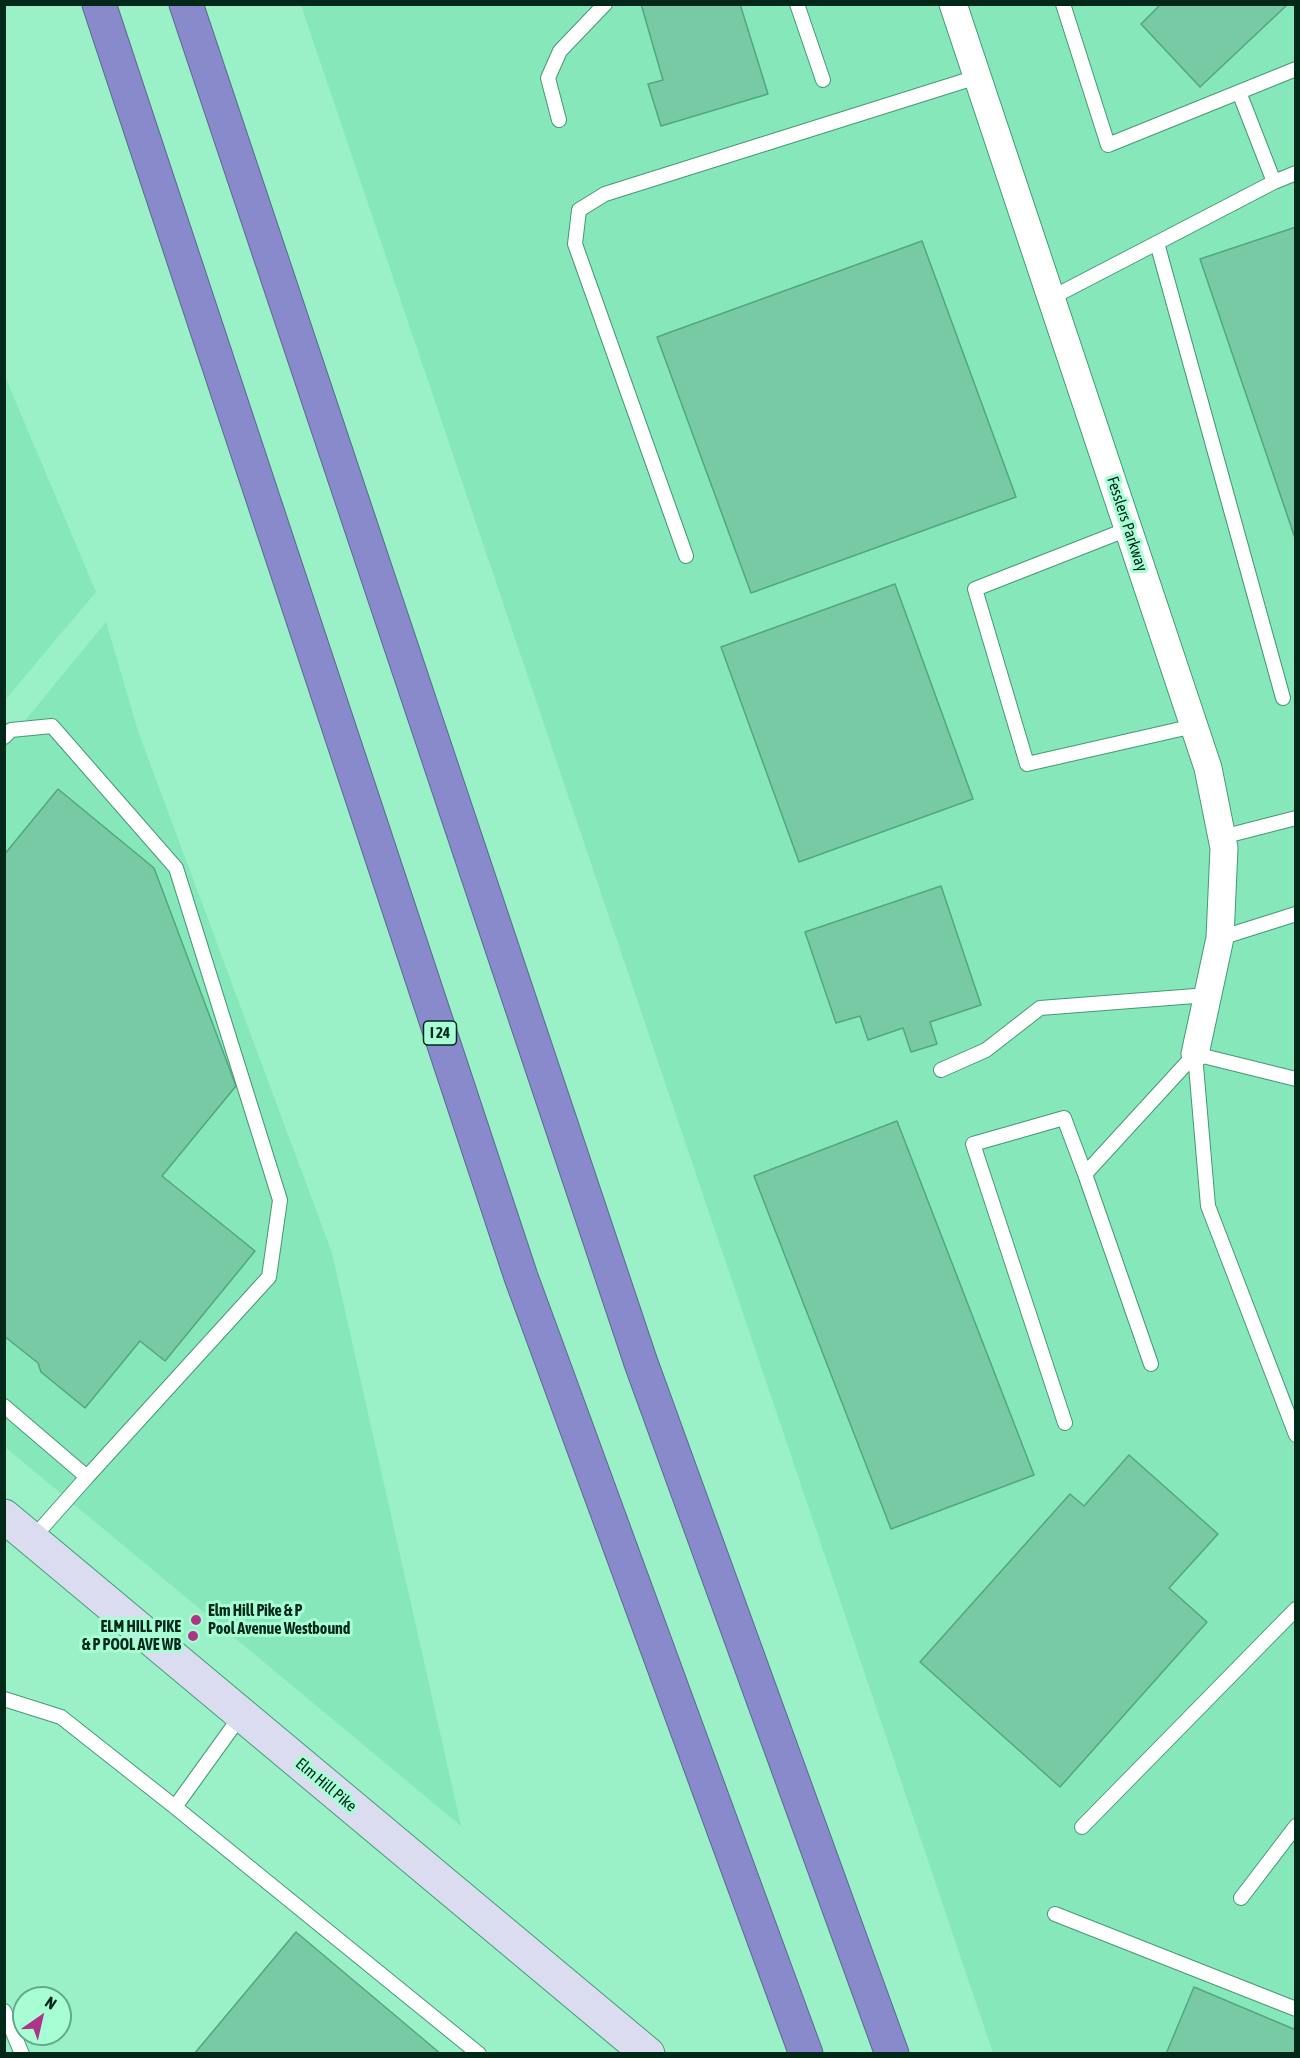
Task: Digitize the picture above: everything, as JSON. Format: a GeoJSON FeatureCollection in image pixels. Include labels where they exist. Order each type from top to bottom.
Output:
{"type":"FeatureCollection","features":[{"type":"Feature","properties":{"kind":"highway","name":"I 24"},"geometry":{"type":"LineString","coordinates":[[99,4],[521,1277],[806,2054]]}},
{"type":"Feature","properties":{"kind":"highway"},"geometry":{"type":"LineString","coordinates":[[186,4],[640,1363],[892,2054]]}},
{"type":"Feature","properties":{"kind":"main road","name":"Elm Hill Pike"},"geometry":{"type":"LineString","coordinates":[[4,1516],[648,2054]]}},
{"type":"Feature","properties":{"kind":"street","name":"Fesslers Parkway"},"geometry":{"type":"LineString","coordinates":[[953,4],[1208,768],[1224,848],[1220,938],[1195,1054]]}},
{"type":"Feature","properties":{"kind":"lane"},"geometry":{"type":"LineString","coordinates":[[559,120],[548,78],[560,51],[605,4]]}},
{"type":"Feature","properties":{"kind":"lane"},"geometry":{"type":"LineString","coordinates":[[797,4],[823,80]]}},
{"type":"Feature","properties":{"kind":"lane"},"geometry":{"type":"LineString","coordinates":[[1062,4],[1108,145],[1296,69]]}},
{"type":"Feature","properties":{"kind":"lane"},"geometry":{"type":"LineString","coordinates":[[686,556],[574,244],[579,210],[605,194],[977,77]]}},
{"type":"Feature","properties":{"kind":"lane"},"geometry":{"type":"LineString","coordinates":[[1239,92],[1274,182]]}},
{"type":"Feature","properties":{"kind":"lane"},"geometry":{"type":"LineString","coordinates":[[1051,298],[1274,182],[1296,173]]}},
{"type":"Feature","properties":{"kind":"lane"},"geometry":{"type":"LineString","coordinates":[[1157,243],[1283,698]]}},
{"type":"Feature","properties":{"kind":"lane"},"geometry":{"type":"LineString","coordinates":[[1128,529],[975,589],[1027,764],[1194,726]]}},
{"type":"Feature","properties":{"kind":"lane"},"geometry":{"type":"LineString","coordinates":[[4,737],[11,730],[52,726],[176,868],[280,1200],[269,1277],[33,1539]]}},
{"type":"Feature","properties":{"kind":"lane"},"geometry":{"type":"LineString","coordinates":[[1222,837],[1296,818]]}},
{"type":"Feature","properties":{"kind":"lane"},"geometry":{"type":"LineString","coordinates":[[1220,938],[1296,914]]}},
{"type":"Feature","properties":{"kind":"lane"},"geometry":{"type":"LineString","coordinates":[[941,1070],[986,1050],[1040,1008],[1208,995]]}},
{"type":"Feature","properties":{"kind":"lane"},"geometry":{"type":"LineString","coordinates":[[1195,1054],[1296,1078]]}},
{"type":"Feature","properties":{"kind":"lane"},"geometry":{"type":"LineString","coordinates":[[1085,1174],[1195,1054]]}},
{"type":"Feature","properties":{"kind":"lane"},"geometry":{"type":"LineString","coordinates":[[1195,1054],[1208,1206],[1296,1435]]}},
{"type":"Feature","properties":{"kind":"lane"},"geometry":{"type":"LineString","coordinates":[[1065,1423],[973,1144],[1064,1118],[1151,1364]]}},
{"type":"Feature","properties":{"kind":"lane"},"geometry":{"type":"LineString","coordinates":[[4,1406],[87,1477]]}},
{"type":"Feature","properties":{"kind":"lane"},"geometry":{"type":"LineString","coordinates":[[1082,1827],[1296,1609]]}},
{"type":"Feature","properties":{"kind":"lane"},"geometry":{"type":"LineString","coordinates":[[4,1699],[61,1717],[479,2054]]}},
{"type":"Feature","properties":{"kind":"lane"},"geometry":{"type":"LineString","coordinates":[[175,1807],[242,1714]]}},
{"type":"Feature","properties":{"kind":"lane"},"geometry":{"type":"LineString","coordinates":[[1241,1898],[1296,1826]]}},
{"type":"Feature","properties":{"kind":"lane"},"geometry":{"type":"LineString","coordinates":[[1054,1914],[1296,2009]]}},
{"type":"Feature","properties":{"kind":"lane"},"geometry":{"type":"LineString","coordinates":[[4,2011],[22,2054]]}},
{"type":"Feature","properties":{"kind":"shaded area"},"geometry":{"type":"Polygon","coordinates":[[[301,5],[1295,5],[1295,2053],[993,2053],[301,5]]]}},
{"type":"Feature","properties":{"kind":"shaded area"},"geometry":{"type":"Polygon","coordinates":[[[4,374],[96,592],[5,700],[4,700],[4,374]]]}},
{"type":"Feature","properties":{"kind":"shaded area"},"geometry":{"type":"Polygon","coordinates":[[[106,622],[138,731],[332,1253],[461,1826],[5,1447],[5,745],[106,622]]]}},
{"type":"Feature","properties":{"kind":"building"},"geometry":{"type":"Polygon","coordinates":[[[641,4],[740,4],[768,94],[661,126],[648,84],[663,80],[641,4]]]}},
{"type":"Feature","properties":{"kind":"building"},"geometry":{"type":"Polygon","coordinates":[[[1161,4],[1288,4],[1200,87],[1141,24],[1161,4]]]}},
{"type":"Feature","properties":{"kind":"building"},"geometry":{"type":"Polygon","coordinates":[[[1296,227],[1296,541],[1200,259],[1296,227]]]}},
{"type":"Feature","properties":{"kind":"building"},"geometry":{"type":"Polygon","coordinates":[[[922,241],[1016,497],[751,593],[657,337],[922,241]]]}},
{"type":"Feature","properties":{"kind":"building"},"geometry":{"type":"Polygon","coordinates":[[[895,584],[973,799],[799,862],[721,647],[895,584]]]}},
{"type":"Feature","properties":{"kind":"building"},"geometry":{"type":"Polygon","coordinates":[[[58,789],[154,868],[236,1086],[162,1176],[255,1251],[165,1361],[140,1341],[85,1408],[41,1372],[38,1363],[4,1336],[4,855],[58,789]]]}},
{"type":"Feature","properties":{"kind":"building"},"geometry":{"type":"Polygon","coordinates":[[[941,886],[981,1005],[930,1022],[937,1044],[911,1052],[903,1028],[868,1040],[860,1016],[836,1023],[805,932],[941,886]]]}},
{"type":"Feature","properties":{"kind":"building"},"geometry":{"type":"Polygon","coordinates":[[[897,1121],[1034,1475],[891,1529],[754,1176],[897,1121]]]}},
{"type":"Feature","properties":{"kind":"building"},"geometry":{"type":"Polygon","coordinates":[[[1129,1455],[1218,1534],[1169,1588],[1207,1622],[1060,1787],[920,1662],[1070,1494],[1084,1506],[1129,1455]]]}},
{"type":"Feature","properties":{"kind":"building"},"geometry":{"type":"Polygon","coordinates":[[[296,1932],[441,2054],[194,2054],[296,1932]]]}},
{"type":"Feature","properties":{"kind":"building"},"geometry":{"type":"Polygon","coordinates":[[[1194,1987],[1296,2030],[1296,2054],[1166,2054],[1194,1987]]]}},
{"type":"Feature","properties":{"kind":"place","name":"Elm Hill Pike & P Pool Avenue Westbound"},"geometry":{"type":"Point","coordinates":[196,1620]}},
{"type":"Feature","properties":{"kind":"place","name":"ELM HILL PIKE & P POOL AVE WB"},"geometry":{"type":"Point","coordinates":[193,1636]}}]}
